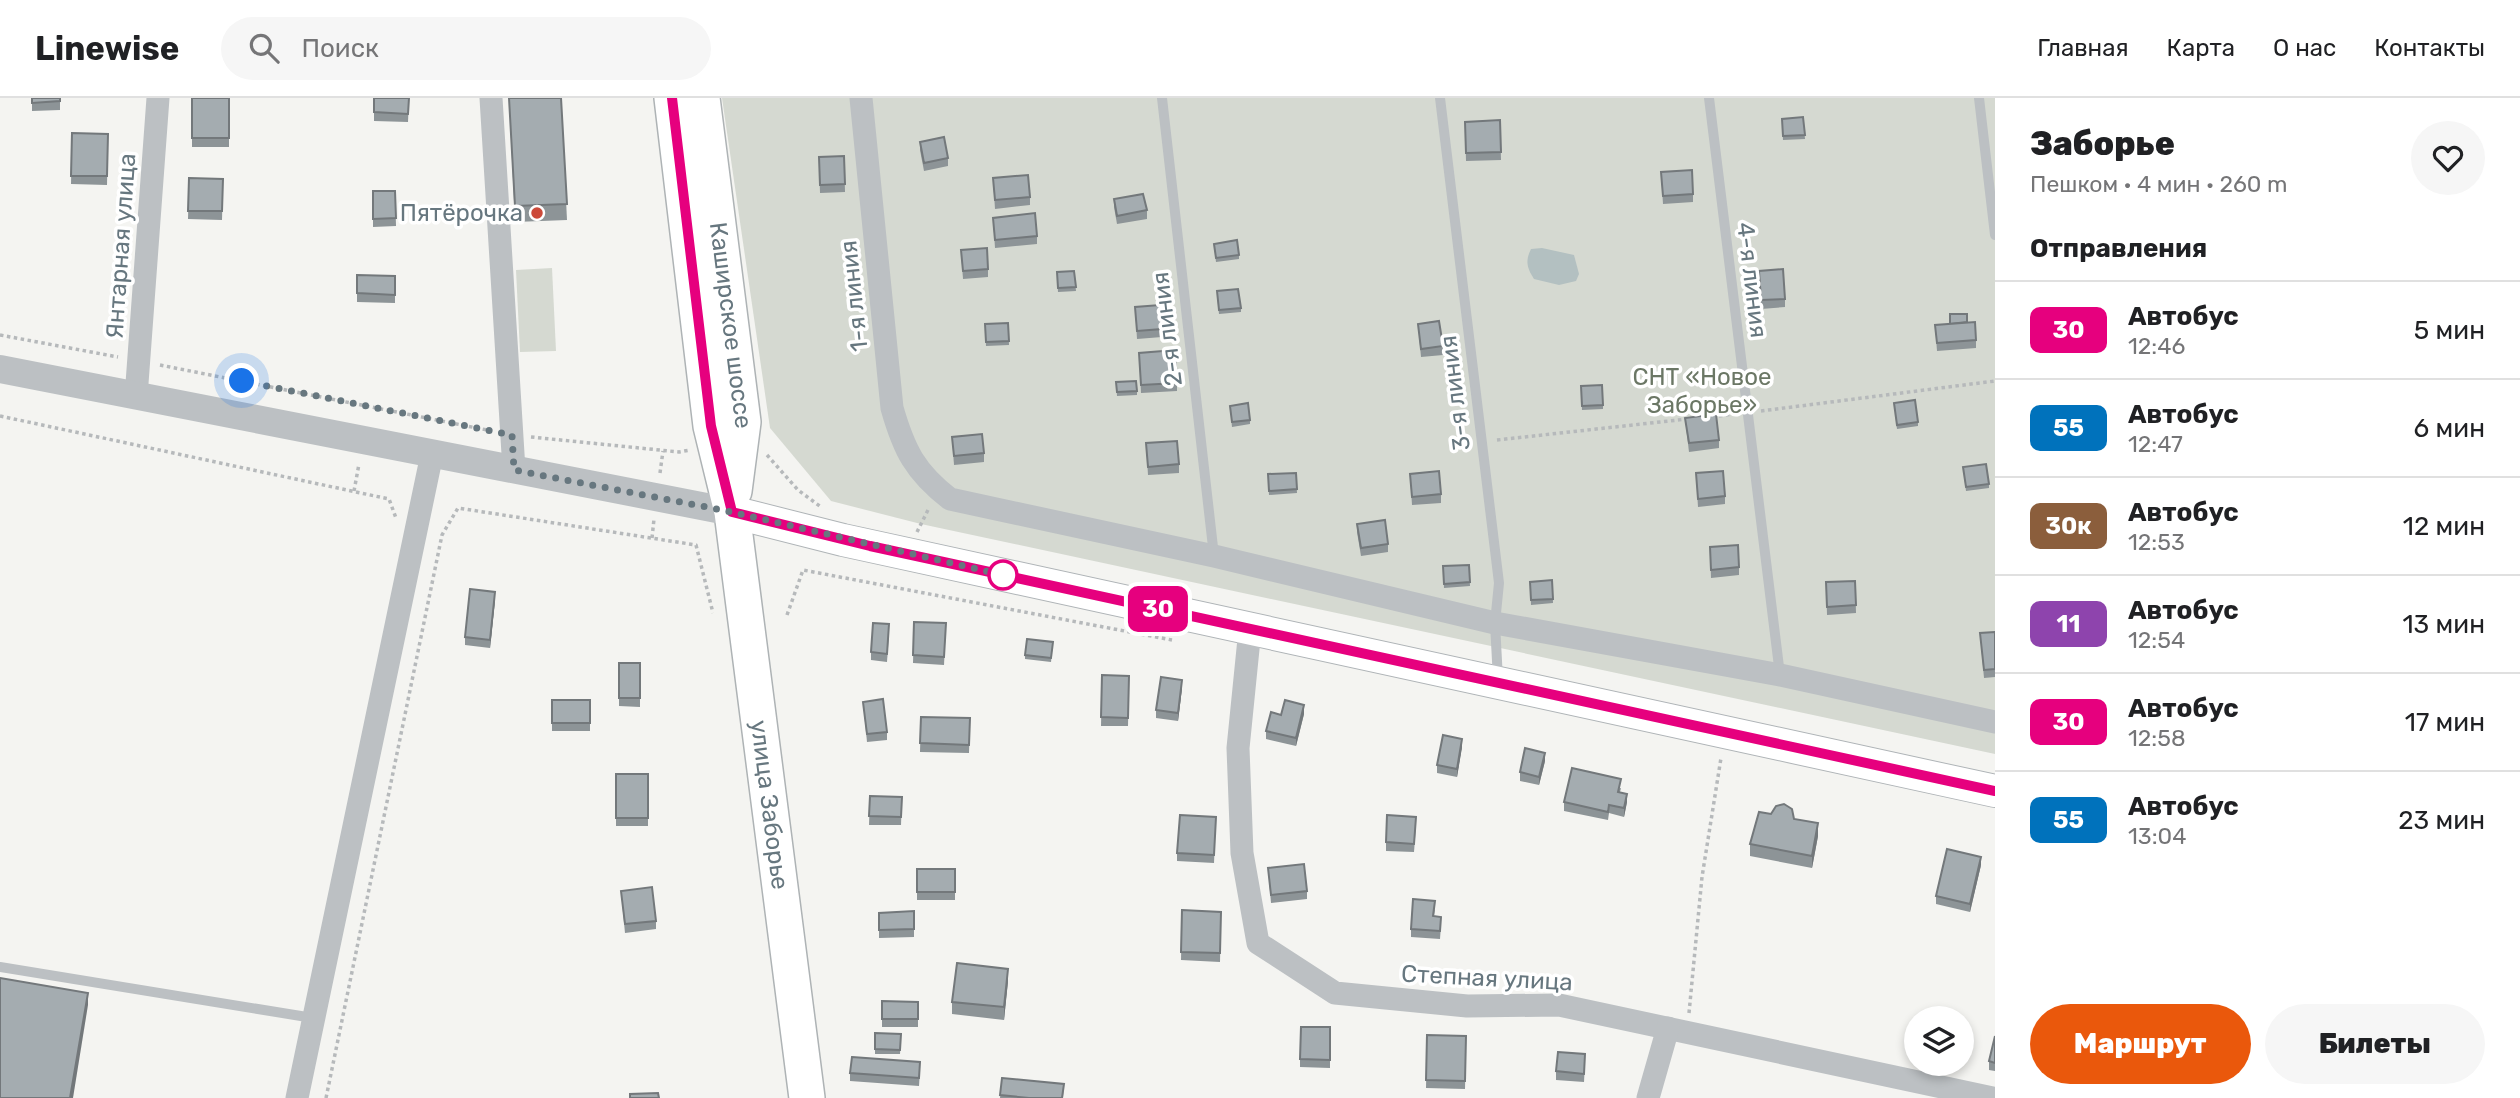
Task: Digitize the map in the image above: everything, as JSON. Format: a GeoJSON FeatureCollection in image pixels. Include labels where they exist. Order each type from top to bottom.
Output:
{"type":"FeatureCollection","features":[{"type":"Feature","properties":{"kind":"main road","name":"Каширское шоссе"},"geometry":{"type":"LineString","coordinates":[[672,98],[728,442],[732,512]]}},
{"type":"Feature","properties":{"kind":"main road","name":"Каширское шоссе"},"geometry":{"type":"LineString","coordinates":[[702,98],[743,422],[728,442]]}},
{"type":"Feature","properties":{"kind":"main road"},"geometry":{"type":"LineString","coordinates":[[732,512],[843,540],[1995,791]]}},
{"type":"Feature","properties":{"kind":"main road","name":"улица Заборье"},"geometry":{"type":"LineString","coordinates":[[732,512],[807,1098]]}},
{"type":"Feature","properties":{"kind":"street","name":"Янтарная улица"},"geometry":{"type":"LineString","coordinates":[[136,397],[158,98]]}},
{"type":"Feature","properties":{"kind":"street"},"geometry":{"type":"LineString","coordinates":[[491,98],[514,470]]}},
{"type":"Feature","properties":{"kind":"street","name":"1-я линия"},"geometry":{"type":"LineString","coordinates":[[861,98],[892,408],[904,448],[927,481],[950,499],[1214,556]]}},
{"type":"Feature","properties":{"kind":"street"},"geometry":{"type":"LineString","coordinates":[[0,369],[732,512]]}},
{"type":"Feature","properties":{"kind":"street"},"geometry":{"type":"LineString","coordinates":[[297,1098],[432,454]]}},
{"type":"Feature","properties":{"kind":"street"},"geometry":{"type":"LineString","coordinates":[[1214,556],[1495,623],[1780,675],[1995,722]]}},
{"type":"Feature","properties":{"kind":"street","name":"Степная улица"},"geometry":{"type":"LineString","coordinates":[[1250,629],[1238,748],[1242,853],[1258,943],[1335,993],[1468,1006],[1559,1004],[1993,1098]]}},
{"type":"Feature","properties":{"kind":"street"},"geometry":{"type":"LineString","coordinates":[[1648,1098],[1678,1030]]}},
{"type":"Feature","properties":{"kind":"lane","name":"2-я линия"},"geometry":{"type":"LineString","coordinates":[[1162,98],[1214,556]]}},
{"type":"Feature","properties":{"kind":"lane","name":"3-я линия"},"geometry":{"type":"LineString","coordinates":[[1440,98],[1499,583],[1495,623],[1498,683]]}},
{"type":"Feature","properties":{"kind":"lane","name":"4-я линия"},"geometry":{"type":"LineString","coordinates":[[1709,98],[1780,675]]}},
{"type":"Feature","properties":{"kind":"lane"},"geometry":{"type":"LineString","coordinates":[[1979,98],[1995,235]]}},
{"type":"Feature","properties":{"kind":"lane"},"geometry":{"type":"LineString","coordinates":[[0,967],[313,1018]]}},
{"type":"Feature","properties":{"kind":"path"},"geometry":{"type":"LineString","coordinates":[[0,335],[512,435],[679,452],[765,438],[768,458],[798,490],[827,511]]}},
{"type":"Feature","properties":{"kind":"path"},"geometry":{"type":"LineString","coordinates":[[0,416],[389,499],[398,523]]}},
{"type":"Feature","properties":{"kind":"path"},"geometry":{"type":"LineString","coordinates":[[326,1098],[442,535],[458,508],[696,545],[713,613]]}},
{"type":"Feature","properties":{"kind":"path"},"geometry":{"type":"LineString","coordinates":[[787,615],[803,570],[1178,642]]}},
{"type":"Feature","properties":{"kind":"path"},"geometry":{"type":"LineString","coordinates":[[1678,1030],[1721,758],[1734,761]]}},
{"type":"Feature","properties":{"kind":"green space","name":"СНТ «Новое Заборье»"},"geometry":{"type":"Polygon","coordinates":[[[722,98],[1995,98],[1995,754],[921,524],[831,501],[770,428],[722,98]]]}},
{"type":"Feature","properties":{"kind":"green space"},"geometry":{"type":"Polygon","coordinates":[[[552,268],[556,351],[520,352],[516,270],[552,268]]]}},
{"type":"Feature","properties":{"kind":"shaded area"},"geometry":{"type":"Polygon","coordinates":[[[1542,248],[1574,255],[1579,274],[1576,281],[1559,285],[1534,279],[1528,268],[1528,257],[1531,249],[1542,248]]]}},
{"type":"Feature","properties":{"kind":"building"},"geometry":{"type":"Polygon","coordinates":[[[32,98],[60,98],[60,101],[32,103],[32,98]]]}},
{"type":"Feature","properties":{"kind":"building"},"geometry":{"type":"Polygon","coordinates":[[[192,98],[229,98],[229,138],[192,138],[192,98]]]}},
{"type":"Feature","properties":{"kind":"building"},"geometry":{"type":"Polygon","coordinates":[[[374,98],[409,98],[408,114],[374,112],[374,98]]]}},
{"type":"Feature","properties":{"kind":"building"},"geometry":{"type":"Polygon","coordinates":[[[509,98],[561,98],[567,204],[515,206],[509,98]]]}},
{"type":"Feature","properties":{"kind":"building"},"geometry":{"type":"Polygon","coordinates":[[[1803,117],[1805,135],[1783,136],[1782,119],[1803,117]]]}},
{"type":"Feature","properties":{"kind":"building"},"geometry":{"type":"Polygon","coordinates":[[[1500,120],[1501,152],[1466,153],[1465,122],[1500,120]]]}},
{"type":"Feature","properties":{"kind":"building"},"geometry":{"type":"Polygon","coordinates":[[[72,133],[108,134],[107,176],[71,176],[72,133]]]}},
{"type":"Feature","properties":{"kind":"building"},"geometry":{"type":"Polygon","coordinates":[[[944,137],[948,158],[924,163],[920,142],[944,137]]]}},
{"type":"Feature","properties":{"kind":"building"},"geometry":{"type":"Polygon","coordinates":[[[844,156],[845,184],[820,185],[819,157],[844,156]]]}},
{"type":"Feature","properties":{"kind":"building"},"geometry":{"type":"Polygon","coordinates":[[[1692,170],[1693,194],[1663,196],[1661,172],[1692,170]]]}},
{"type":"Feature","properties":{"kind":"building"},"geometry":{"type":"Polygon","coordinates":[[[1028,175],[1030,197],[995,200],[993,178],[1028,175]]]}},
{"type":"Feature","properties":{"kind":"building"},"geometry":{"type":"Polygon","coordinates":[[[189,178],[223,179],[222,211],[188,211],[189,178]]]}},
{"type":"Feature","properties":{"kind":"building"},"geometry":{"type":"Polygon","coordinates":[[[373,191],[395,191],[396,218],[373,219],[373,191]]]}},
{"type":"Feature","properties":{"kind":"building"},"geometry":{"type":"Polygon","coordinates":[[[1143,194],[1147,210],[1117,216],[1114,199],[1143,194]]]}},
{"type":"Feature","properties":{"kind":"building"},"geometry":{"type":"Polygon","coordinates":[[[1035,213],[1037,236],[995,240],[993,218],[1035,213]]]}},
{"type":"Feature","properties":{"kind":"building"},"geometry":{"type":"Polygon","coordinates":[[[1237,240],[1239,255],[1216,258],[1214,244],[1237,240]]]}},
{"type":"Feature","properties":{"kind":"building"},"geometry":{"type":"Polygon","coordinates":[[[987,248],[988,269],[963,271],[961,250],[987,248]]]}},
{"type":"Feature","properties":{"kind":"building"},"geometry":{"type":"Polygon","coordinates":[[[1783,269],[1785,299],[1761,300],[1759,271],[1783,269]]]}},
{"type":"Feature","properties":{"kind":"building"},"geometry":{"type":"Polygon","coordinates":[[[1074,271],[1076,287],[1058,288],[1057,272],[1074,271]]]}},
{"type":"Feature","properties":{"kind":"building"},"geometry":{"type":"Polygon","coordinates":[[[357,275],[395,276],[395,295],[357,293],[357,275]]]}},
{"type":"Feature","properties":{"kind":"building"},"geometry":{"type":"Polygon","coordinates":[[[1238,289],[1241,308],[1219,310],[1217,291],[1238,289]]]}},
{"type":"Feature","properties":{"kind":"building"},"geometry":{"type":"Polygon","coordinates":[[[1160,305],[1162,329],[1137,331],[1135,307],[1160,305]]]}},
{"type":"Feature","properties":{"kind":"building"},"geometry":{"type":"Polygon","coordinates":[[[1950,314],[1967,314],[1967,322],[1950,324],[1950,314]]]}},
{"type":"Feature","properties":{"kind":"building"},"geometry":{"type":"Polygon","coordinates":[[[1439,321],[1443,346],[1421,349],[1418,324],[1439,321]]]}},
{"type":"Feature","properties":{"kind":"building"},"geometry":{"type":"Polygon","coordinates":[[[1975,322],[1976,340],[1937,343],[1935,325],[1975,322]]]}},
{"type":"Feature","properties":{"kind":"building"},"geometry":{"type":"Polygon","coordinates":[[[1008,323],[1009,341],[986,342],[985,324],[1008,323]]]}},
{"type":"Feature","properties":{"kind":"building"},"geometry":{"type":"Polygon","coordinates":[[[1175,350],[1177,383],[1141,385],[1139,353],[1175,350]]]}},
{"type":"Feature","properties":{"kind":"building"},"geometry":{"type":"Polygon","coordinates":[[[1136,381],[1137,391],[1117,392],[1116,382],[1136,381]]]}},
{"type":"Feature","properties":{"kind":"building"},"geometry":{"type":"Polygon","coordinates":[[[1602,385],[1603,405],[1582,406],[1581,386],[1602,385]]]}},
{"type":"Feature","properties":{"kind":"building"},"geometry":{"type":"Polygon","coordinates":[[[1915,400],[1918,422],[1897,425],[1894,403],[1915,400]]]}},
{"type":"Feature","properties":{"kind":"building"},"geometry":{"type":"Polygon","coordinates":[[[1248,403],[1250,420],[1232,422],[1230,406],[1248,403]]]}},
{"type":"Feature","properties":{"kind":"building"},"geometry":{"type":"Polygon","coordinates":[[[1716,414],[1719,440],[1689,443],[1685,418],[1716,414]]]}},
{"type":"Feature","properties":{"kind":"building"},"geometry":{"type":"Polygon","coordinates":[[[982,434],[984,453],[954,456],[952,437],[982,434]]]}},
{"type":"Feature","properties":{"kind":"building"},"geometry":{"type":"Polygon","coordinates":[[[1177,441],[1179,464],[1148,467],[1146,443],[1177,441]]]}},
{"type":"Feature","properties":{"kind":"building"},"geometry":{"type":"Polygon","coordinates":[[[1986,464],[1989,484],[1966,487],[1963,467],[1986,464]]]}},
{"type":"Feature","properties":{"kind":"building"},"geometry":{"type":"Polygon","coordinates":[[[1439,471],[1441,494],[1412,497],[1410,474],[1439,471]]]}},
{"type":"Feature","properties":{"kind":"building"},"geometry":{"type":"Polygon","coordinates":[[[1723,471],[1725,496],[1698,499],[1696,473],[1723,471]]]}},
{"type":"Feature","properties":{"kind":"building"},"geometry":{"type":"Polygon","coordinates":[[[1296,473],[1297,489],[1269,491],[1268,474],[1296,473]]]}},
{"type":"Feature","properties":{"kind":"building"},"geometry":{"type":"Polygon","coordinates":[[[1385,520],[1388,544],[1361,548],[1357,524],[1385,520]]]}},
{"type":"Feature","properties":{"kind":"building"},"geometry":{"type":"Polygon","coordinates":[[[1738,545],[1739,567],[1711,570],[1710,547],[1738,545]]]}},
{"type":"Feature","properties":{"kind":"building"},"geometry":{"type":"Polygon","coordinates":[[[1469,565],[1470,582],[1444,584],[1443,566],[1469,565]]]}},
{"type":"Feature","properties":{"kind":"building"},"geometry":{"type":"Polygon","coordinates":[[[1552,580],[1553,599],[1531,600],[1530,582],[1552,580]]]}},
{"type":"Feature","properties":{"kind":"building"},"geometry":{"type":"Polygon","coordinates":[[[1855,581],[1856,605],[1827,607],[1826,582],[1855,581]]]}},
{"type":"Feature","properties":{"kind":"building"},"geometry":{"type":"Polygon","coordinates":[[[470,589],[495,592],[490,640],[465,637],[470,589]]]}},
{"type":"Feature","properties":{"kind":"building"},"geometry":{"type":"Polygon","coordinates":[[[914,622],[946,623],[944,657],[913,655],[914,622]]]}},
{"type":"Feature","properties":{"kind":"building"},"geometry":{"type":"Polygon","coordinates":[[[873,623],[889,624],[887,654],[871,652],[873,623]]]}},
{"type":"Feature","properties":{"kind":"building"},"geometry":{"type":"Polygon","coordinates":[[[1995,632],[1995,669],[1984,670],[1980,633],[1995,632]]]}},
{"type":"Feature","properties":{"kind":"building"},"geometry":{"type":"Polygon","coordinates":[[[1027,639],[1053,642],[1051,658],[1025,655],[1027,639]]]}},
{"type":"Feature","properties":{"kind":"building"},"geometry":{"type":"Polygon","coordinates":[[[619,663],[640,663],[640,698],[619,698],[619,663]]]}},
{"type":"Feature","properties":{"kind":"building"},"geometry":{"type":"Polygon","coordinates":[[[1102,675],[1129,676],[1128,718],[1101,717],[1102,675]]]}},
{"type":"Feature","properties":{"kind":"building"},"geometry":{"type":"Polygon","coordinates":[[[1161,677],[1182,680],[1178,713],[1156,710],[1161,677]]]}},
{"type":"Feature","properties":{"kind":"building"},"geometry":{"type":"Polygon","coordinates":[[[883,699],[887,732],[867,734],[863,702],[883,699]]]}},
{"type":"Feature","properties":{"kind":"building"},"geometry":{"type":"Polygon","coordinates":[[[552,700],[590,700],[590,723],[552,723],[552,700]]]}},
{"type":"Feature","properties":{"kind":"building"},"geometry":{"type":"Polygon","coordinates":[[[1285,700],[1304,705],[1296,738],[1266,731],[1271,712],[1281,715],[1285,700]]]}},
{"type":"Feature","properties":{"kind":"building"},"geometry":{"type":"Polygon","coordinates":[[[921,717],[970,718],[969,745],[920,743],[921,717]]]}},
{"type":"Feature","properties":{"kind":"building"},"geometry":{"type":"Polygon","coordinates":[[[1443,735],[1462,739],[1457,769],[1437,765],[1443,735]]]}},
{"type":"Feature","properties":{"kind":"building"},"geometry":{"type":"Polygon","coordinates":[[[1525,748],[1545,753],[1539,777],[1520,772],[1525,748]]]}},
{"type":"Feature","properties":{"kind":"building"},"geometry":{"type":"Polygon","coordinates":[[[1572,768],[1621,779],[1618,792],[1627,794],[1624,808],[1609,805],[1608,812],[1564,802],[1572,768]]]}},
{"type":"Feature","properties":{"kind":"building"},"geometry":{"type":"Polygon","coordinates":[[[616,774],[648,774],[648,818],[616,818],[616,774]]]}},
{"type":"Feature","properties":{"kind":"building"},"geometry":{"type":"Polygon","coordinates":[[[870,796],[902,797],[901,817],[869,816],[870,796]]]}},
{"type":"Feature","properties":{"kind":"building"},"geometry":{"type":"Polygon","coordinates":[[[1784,804],[1792,809],[1794,819],[1818,823],[1812,856],[1750,844],[1759,812],[1771,814],[1776,806],[1784,804]]]}},
{"type":"Feature","properties":{"kind":"building"},"geometry":{"type":"Polygon","coordinates":[[[1180,815],[1216,817],[1214,855],[1177,853],[1180,815]]]}},
{"type":"Feature","properties":{"kind":"building"},"geometry":{"type":"Polygon","coordinates":[[[1387,815],[1416,817],[1414,844],[1386,842],[1387,815]]]}},
{"type":"Feature","properties":{"kind":"building"},"geometry":{"type":"Polygon","coordinates":[[[1947,849],[1981,857],[1970,904],[1936,896],[1947,849]]]}},
{"type":"Feature","properties":{"kind":"building"},"geometry":{"type":"Polygon","coordinates":[[[1304,864],[1307,891],[1271,895],[1268,868],[1304,864]]]}},
{"type":"Feature","properties":{"kind":"building"},"geometry":{"type":"Polygon","coordinates":[[[917,869],[955,869],[955,892],[917,892],[917,869]]]}},
{"type":"Feature","properties":{"kind":"building"},"geometry":{"type":"Polygon","coordinates":[[[652,887],[656,921],[625,924],[621,891],[652,887]]]}},
{"type":"Feature","properties":{"kind":"building"},"geometry":{"type":"Polygon","coordinates":[[[1413,899],[1435,901],[1433,916],[1441,917],[1440,931],[1411,929],[1413,899]]]}},
{"type":"Feature","properties":{"kind":"building"},"geometry":{"type":"Polygon","coordinates":[[[1182,910],[1221,912],[1220,953],[1181,952],[1182,910]]]}},
{"type":"Feature","properties":{"kind":"building"},"geometry":{"type":"Polygon","coordinates":[[[914,911],[914,929],[879,930],[879,913],[914,911]]]}},
{"type":"Feature","properties":{"kind":"building"},"geometry":{"type":"Polygon","coordinates":[[[957,963],[1008,969],[1004,1007],[952,1002],[957,963]]]}},
{"type":"Feature","properties":{"kind":"building"},"geometry":{"type":"Polygon","coordinates":[[[0,978],[88,993],[70,1098],[0,1098],[0,978]]]}},
{"type":"Feature","properties":{"kind":"building"},"geometry":{"type":"Polygon","coordinates":[[[882,1001],[918,1002],[918,1019],[882,1019],[882,1001]]]}},
{"type":"Feature","properties":{"kind":"building"},"geometry":{"type":"Polygon","coordinates":[[[1301,1027],[1330,1027],[1330,1060],[1300,1059],[1301,1027]]]}},
{"type":"Feature","properties":{"kind":"building"},"geometry":{"type":"Polygon","coordinates":[[[875,1033],[901,1034],[900,1050],[875,1049],[875,1033]]]}},
{"type":"Feature","properties":{"kind":"building"},"geometry":{"type":"Polygon","coordinates":[[[1427,1035],[1466,1036],[1465,1081],[1426,1080],[1427,1035]]]}},
{"type":"Feature","properties":{"kind":"building"},"geometry":{"type":"Polygon","coordinates":[[[1995,1036],[1995,1063],[1989,1061],[1995,1036]]]}},
{"type":"Feature","properties":{"kind":"building"},"geometry":{"type":"Polygon","coordinates":[[[1558,1052],[1585,1054],[1584,1074],[1556,1071],[1558,1052]]]}},
{"type":"Feature","properties":{"kind":"building"},"geometry":{"type":"Polygon","coordinates":[[[852,1057],[920,1062],[919,1078],[850,1073],[852,1057]]]}},
{"type":"Feature","properties":{"kind":"building"},"geometry":{"type":"Polygon","coordinates":[[[1002,1078],[1064,1084],[1062,1098],[1000,1095],[1002,1078]]]}},
{"type":"Feature","properties":{"kind":"building"},"geometry":{"type":"Polygon","coordinates":[[[658,1093],[659,1098],[630,1098],[630,1094],[658,1093]]]}},
{"type":"Feature","properties":{"kind":"bus line","name":"30"},"geometry":{"type":"LineString","coordinates":[[672,98],[711,426],[732,512],[870,546],[1995,791]]}},
{"type":"Feature","properties":{"kind":"place","name":"Пятёрочка"},"geometry":{"type":"Point","coordinates":[537,213]}},
{"type":"Feature","properties":{"kind":"route"},"geometry":{"type":"LineString","coordinates":[[242,381],[512,435],[514,470],[732,512],[843,540],[1003,575]]}}]}
